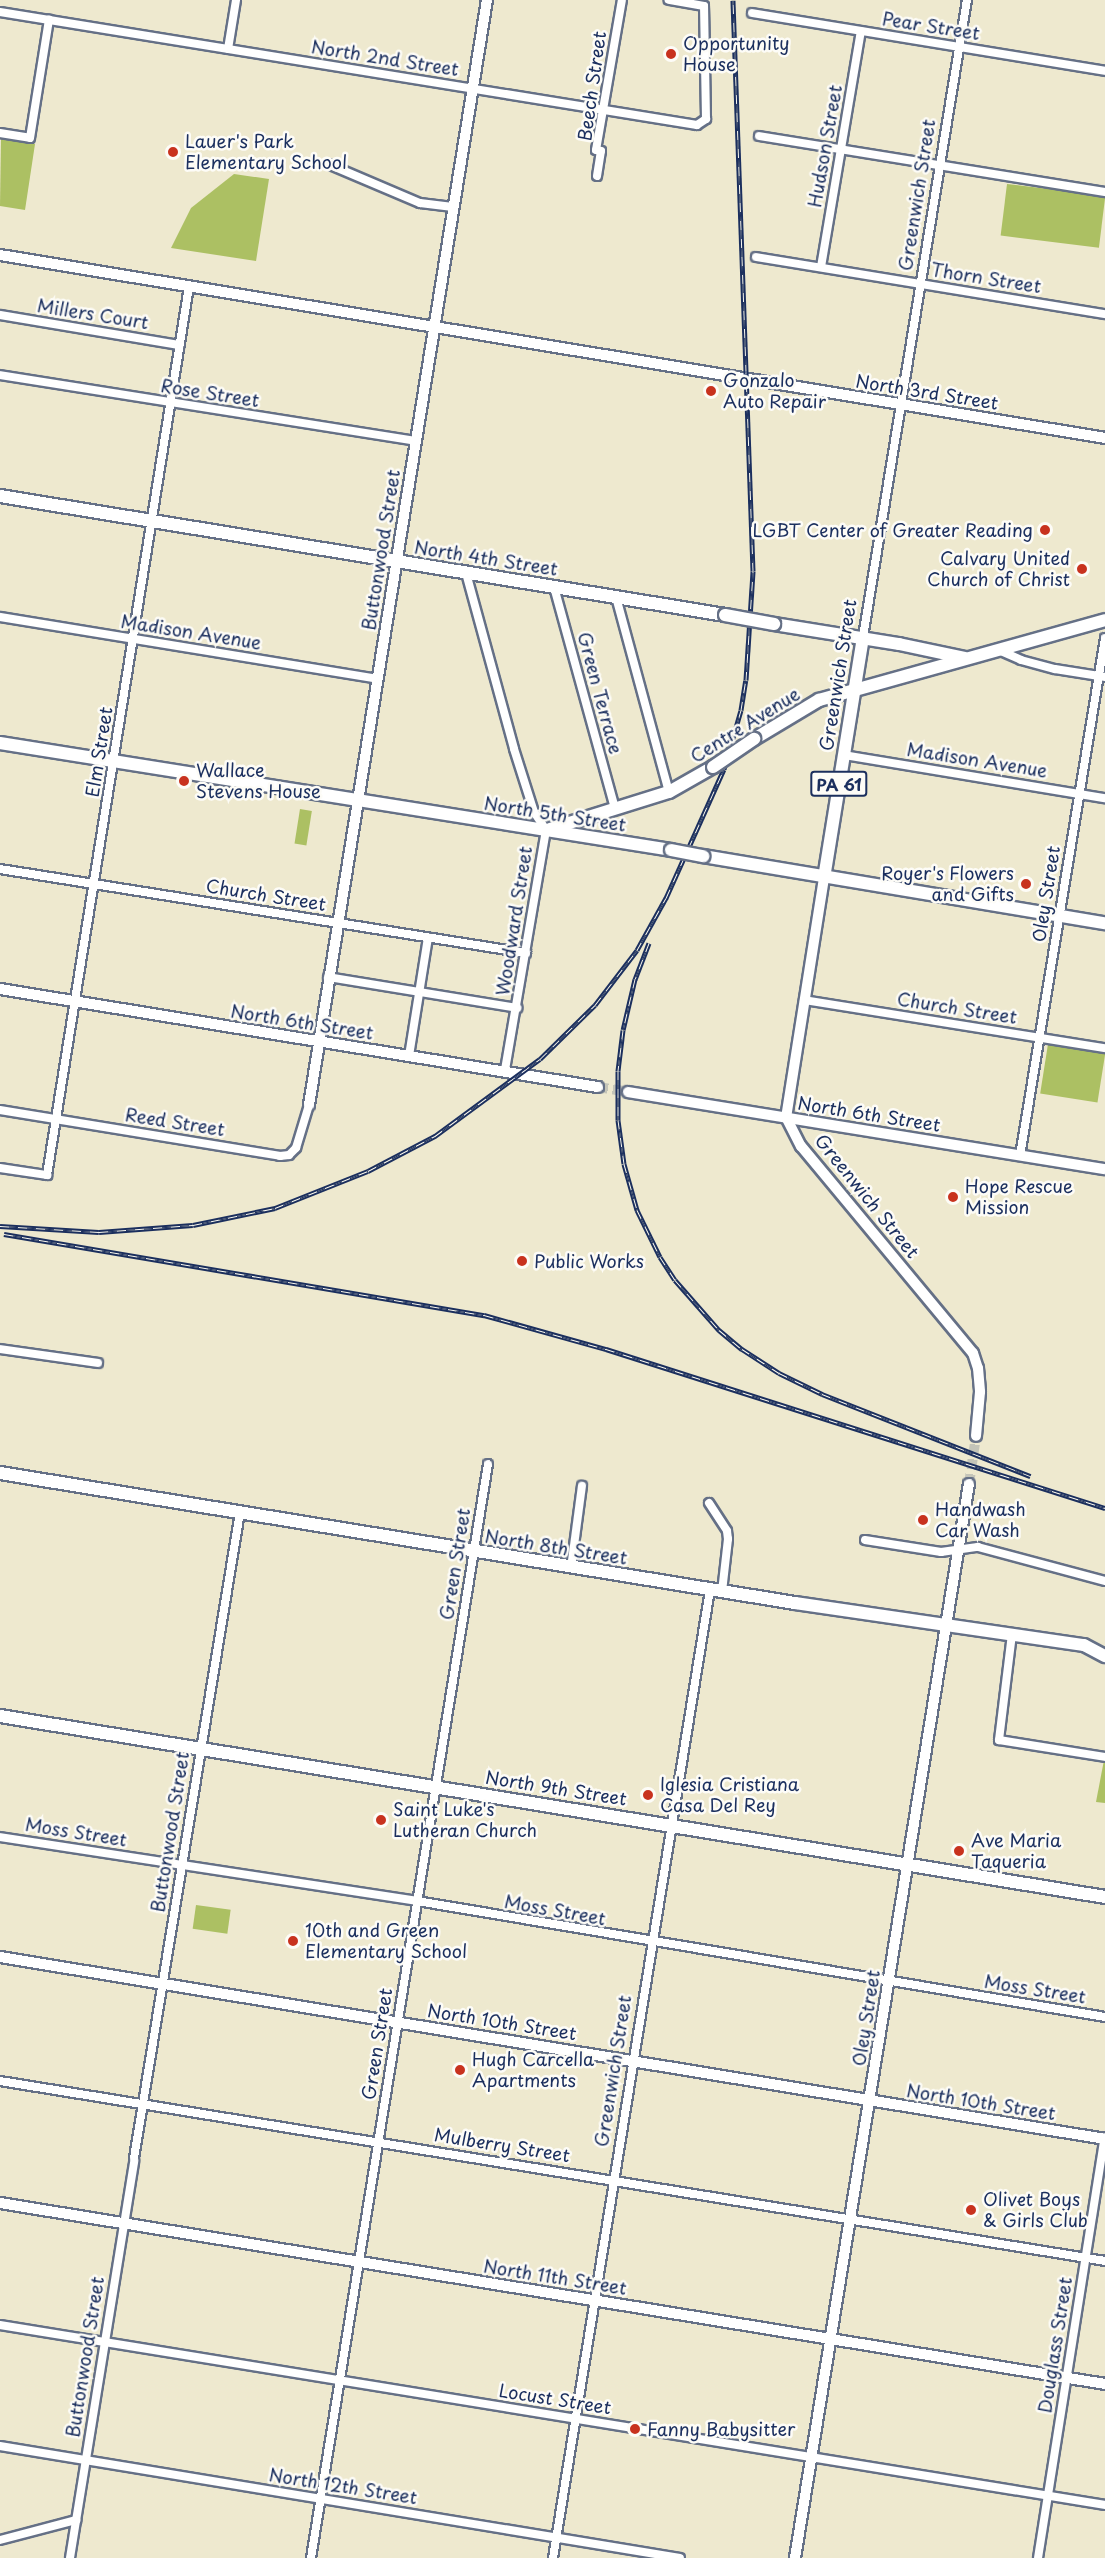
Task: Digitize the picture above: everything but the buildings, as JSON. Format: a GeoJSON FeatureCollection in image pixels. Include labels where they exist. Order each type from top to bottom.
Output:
{"type":"FeatureCollection","features":[{"type":"Feature","properties":{"kind":"main road","name":"North 4th Street"},"geometry":{"type":"LineString","coordinates":[[0,496],[862,637],[966,658]]}},
{"type":"Feature","properties":{"kind":"main road","name":"Centre Avenue"},"geometry":{"type":"LineString","coordinates":[[546,830],[669,792],[819,700],[966,658],[1001,651],[1105,620]]}},
{"type":"Feature","properties":{"kind":"main road","name":"Greenwich Street"},"geometry":{"type":"LineString","coordinates":[[824,878],[862,637]]}},
{"type":"Feature","properties":{"kind":"main road","name":"North 5th Street"},"geometry":{"type":"LineString","coordinates":[[0,743],[670,850],[824,878],[1105,923]]}},
{"type":"Feature","properties":{"kind":"main road","name":"North 8th Street"},"geometry":{"type":"LineString","coordinates":[[0,1473],[571,1568],[1084,1645],[1105,1656]]}},
{"type":"Feature","properties":{"kind":"main road","name":"North 9th Street"},"geometry":{"type":"LineString","coordinates":[[0,1716],[1105,1897]]}},
{"type":"Feature","properties":{"kind":"street"},"geometry":{"type":"LineString","coordinates":[[228,49],[236,0]]}},
{"type":"Feature","properties":{"kind":"street","name":"Buttonwood Street"},"geometry":{"type":"LineString","coordinates":[[309,1104],[487,0]]}},
{"type":"Feature","properties":{"kind":"street","name":"Beech Street"},"geometry":{"type":"LineString","coordinates":[[597,176],[601,151],[596,150],[622,0]]}},
{"type":"Feature","properties":{"kind":"street","name":"North 2nd Street"},"geometry":{"type":"LineString","coordinates":[[0,12],[697,126],[706,119],[704,6],[669,0]]}},
{"type":"Feature","properties":{"kind":"street","name":"Greenwich Street"},"geometry":{"type":"LineString","coordinates":[[862,637],[967,0]]}},
{"type":"Feature","properties":{"kind":"street","name":"Pear Street"},"geometry":{"type":"LineString","coordinates":[[752,13],[1105,71]]}},
{"type":"Feature","properties":{"kind":"street"},"geometry":{"type":"LineString","coordinates":[[0,133],[30,138],[49,20]]}},
{"type":"Feature","properties":{"kind":"street","name":"Hudson Street"},"geometry":{"type":"LineString","coordinates":[[820,267],[861,31]]}},
{"type":"Feature","properties":{"kind":"street"},"geometry":{"type":"LineString","coordinates":[[759,136],[1105,192]]}},
{"type":"Feature","properties":{"kind":"street"},"geometry":{"type":"LineString","coordinates":[[328,164],[420,203],[453,207]]}},
{"type":"Feature","properties":{"kind":"street","name":"North 3rd Street"},"geometry":{"type":"LineString","coordinates":[[0,255],[1105,438]]}},
{"type":"Feature","properties":{"kind":"street","name":"Thorn Street"},"geometry":{"type":"LineString","coordinates":[[756,257],[1105,314]]}},
{"type":"Feature","properties":{"kind":"street","name":"Elm Street"},"geometry":{"type":"LineString","coordinates":[[0,1168],[47,1175],[189,286]]}},
{"type":"Feature","properties":{"kind":"street","name":"Millers Court"},"geometry":{"type":"LineString","coordinates":[[0,315],[180,345]]}},
{"type":"Feature","properties":{"kind":"street","name":"Rose Street"},"geometry":{"type":"LineString","coordinates":[[0,375],[415,441]]}},
{"type":"Feature","properties":{"kind":"street","name":"Woodward Street"},"geometry":{"type":"LineString","coordinates":[[466,573],[517,758],[534,812],[546,830],[506,1071]]}},
{"type":"Feature","properties":{"kind":"street","name":"Green Terrace"},"geometry":{"type":"LineString","coordinates":[[554,587],[615,808]]}},
{"type":"Feature","properties":{"kind":"street"},"geometry":{"type":"LineString","coordinates":[[616,597],[669,792]]}},
{"type":"Feature","properties":{"kind":"street","name":"Madison Avenue"},"geometry":{"type":"LineString","coordinates":[[0,617],[377,679]]}},
{"type":"Feature","properties":{"kind":"street","name":"Oley Street"},"geometry":{"type":"LineString","coordinates":[[1020,1156],[1079,794],[1102,677],[1105,638]]}},
{"type":"Feature","properties":{"kind":"street"},"geometry":{"type":"LineString","coordinates":[[1001,651],[1021,660],[1044,666],[1102,677]]}},
{"type":"Feature","properties":{"kind":"street","name":"Madison Avenue"},"geometry":{"type":"LineString","coordinates":[[844,755],[1105,798]]}},
{"type":"Feature","properties":{"kind":"street","name":"Church Street"},"geometry":{"type":"LineString","coordinates":[[0,868],[526,953]]}},
{"type":"Feature","properties":{"kind":"street","name":"Greenwich Street"},"geometry":{"type":"LineString","coordinates":[[824,878],[786,1117],[801,1146],[973,1353],[978,1368],[980,1392],[976,1436]]}},
{"type":"Feature","properties":{"kind":"street"},"geometry":{"type":"LineString","coordinates":[[409,1056],[429,938]]}},
{"type":"Feature","properties":{"kind":"street"},"geometry":{"type":"LineString","coordinates":[[328,977],[516,1008]]}},
{"type":"Feature","properties":{"kind":"street","name":"North 6th Street"},"geometry":{"type":"LineString","coordinates":[[0,989],[598,1087]]}},
{"type":"Feature","properties":{"kind":"street","name":"Church Street"},"geometry":{"type":"LineString","coordinates":[[804,1000],[1105,1048]]}},
{"type":"Feature","properties":{"kind":"street","name":"North 6th Street"},"geometry":{"type":"LineString","coordinates":[[628,1092],[1105,1169]]}},
{"type":"Feature","properties":{"kind":"street","name":"Reed Street"},"geometry":{"type":"LineString","coordinates":[[0,1110],[280,1156],[289,1155],[296,1148],[309,1104]]}},
{"type":"Feature","properties":{"kind":"street"},"geometry":{"type":"LineString","coordinates":[[0,1349],[98,1363]]}},
{"type":"Feature","properties":{"kind":"street","name":"Green Street"},"geometry":{"type":"LineString","coordinates":[[311,2558],[488,1464]]}},
{"type":"Feature","properties":{"kind":"street","name":"Oley Street"},"geometry":{"type":"LineString","coordinates":[[795,2558],[969,1484]]}},
{"type":"Feature","properties":{"kind":"street"},"geometry":{"type":"LineString","coordinates":[[571,1568],[582,1486]]}},
{"type":"Feature","properties":{"kind":"street","name":"Greenwich Street"},"geometry":{"type":"LineString","coordinates":[[553,2558],[671,1826],[728,1539],[727,1531],[709,1503]]}},
{"type":"Feature","properties":{"kind":"street","name":"Buttonwood Street"},"geometry":{"type":"LineString","coordinates":[[70,2558],[240,1512]]}},
{"type":"Feature","properties":{"kind":"street"},"geometry":{"type":"LineString","coordinates":[[865,1540],[941,1552],[978,1547],[1105,1581]]}},
{"type":"Feature","properties":{"kind":"street"},"geometry":{"type":"LineString","coordinates":[[1012,1634],[999,1740],[1105,1757]]}},
{"type":"Feature","properties":{"kind":"street","name":"Moss Street"},"geometry":{"type":"LineString","coordinates":[[0,1837],[417,1901],[652,1943],[1105,2018]]}},
{"type":"Feature","properties":{"kind":"street","name":"North 10th Street"},"geometry":{"type":"LineString","coordinates":[[0,1957],[1105,2138]]}},
{"type":"Feature","properties":{"kind":"street","name":"Mulberry Street"},"geometry":{"type":"LineString","coordinates":[[0,2081],[1105,2261]]}},
{"type":"Feature","properties":{"kind":"street","name":"Douglass Street"},"geometry":{"type":"LineString","coordinates":[[1038,2558],[1105,2138]]}},
{"type":"Feature","properties":{"kind":"street","name":"North 11th Street"},"geometry":{"type":"LineString","coordinates":[[0,2203],[1105,2384]]}},
{"type":"Feature","properties":{"kind":"street","name":"Locust Street"},"geometry":{"type":"LineString","coordinates":[[0,2325],[1105,2505]]}},
{"type":"Feature","properties":{"kind":"street","name":"North 12th Street"},"geometry":{"type":"LineString","coordinates":[[0,2446],[680,2558]]}},
{"type":"Feature","properties":{"kind":"street"},"geometry":{"type":"LineString","coordinates":[[0,2541],[76,2520]]}},
{"type":"Feature","properties":{"kind":"green space"},"geometry":{"type":"Polygon","coordinates":[[[1,139],[35,144],[25,210],[0,206],[1,139]]]}},
{"type":"Feature","properties":{"kind":"green space"},"geometry":{"type":"Polygon","coordinates":[[[234,174],[269,179],[256,261],[171,248],[191,208],[234,174]]]}},
{"type":"Feature","properties":{"kind":"green space"},"geometry":{"type":"Polygon","coordinates":[[[1007,184],[1105,196],[1099,248],[1001,236],[1007,184]]]}},
{"type":"Feature","properties":{"kind":"green space"},"geometry":{"type":"Polygon","coordinates":[[[300,809],[312,811],[306,845],[295,844],[300,809]]]}},
{"type":"Feature","properties":{"kind":"green space"},"geometry":{"type":"Polygon","coordinates":[[[1048,1044],[1105,1053],[1097,1102],[1040,1093],[1048,1044]]]}},
{"type":"Feature","properties":{"kind":"green space"},"geometry":{"type":"Polygon","coordinates":[[[1105,1760],[1105,1803],[1096,1802],[1105,1760]]]}},
{"type":"Feature","properties":{"kind":"green space"},"geometry":{"type":"Polygon","coordinates":[[[196,1905],[231,1910],[227,1934],[193,1929],[196,1905]]]}},
{"type":"Feature","properties":{"kind":"tunnel"},"geometry":{"type":"LineString","coordinates":[[598,1087],[628,1092]]}},
{"type":"Feature","properties":{"kind":"tunnel"},"geometry":{"type":"LineString","coordinates":[[969,1484],[976,1436]]}},
{"type":"Feature","properties":{"kind":"railway"},"geometry":{"type":"LineString","coordinates":[[0,1226],[99,1232],[193,1225],[275,1208],[368,1171],[435,1136],[540,1059],[595,1005],[637,950],[666,898],[724,769],[741,710],[746,680],[753,571],[733,0]]}},
{"type":"Feature","properties":{"kind":"railway"},"geometry":{"type":"LineString","coordinates":[[649,943],[635,979],[623,1030],[618,1071],[618,1120],[624,1164],[637,1210],[660,1257],[675,1280],[719,1330],[742,1349],[779,1373],[822,1394],[1030,1476]]}},
{"type":"Feature","properties":{"kind":"railway"},"geometry":{"type":"LineString","coordinates":[[4,1234],[484,1315],[606,1349],[1105,1508]]}},
{"type":"Feature","properties":{"kind":"place","name":"Opportunity House"},"geometry":{"type":"Point","coordinates":[671,54]}},
{"type":"Feature","properties":{"kind":"place","name":"Lauer's Park Elementary School"},"geometry":{"type":"Point","coordinates":[173,152]}},
{"type":"Feature","properties":{"kind":"place","name":"Gonzalo Auto Repair"},"geometry":{"type":"Point","coordinates":[711,391]}},
{"type":"Feature","properties":{"kind":"place","name":"LGBT Center of Greater Reading"},"geometry":{"type":"Point","coordinates":[1045,530]}},
{"type":"Feature","properties":{"kind":"place","name":"Calvary United Church of Christ"},"geometry":{"type":"Point","coordinates":[1082,569]}},
{"type":"Feature","properties":{"kind":"place","name":"Wallace Stevens House"},"geometry":{"type":"Point","coordinates":[184,781]}},
{"type":"Feature","properties":{"kind":"place","name":"Royer's Flowers and Gifts"},"geometry":{"type":"Point","coordinates":[1026,884]}},
{"type":"Feature","properties":{"kind":"place","name":"Hope Rescue Mission"},"geometry":{"type":"Point","coordinates":[953,1197]}},
{"type":"Feature","properties":{"kind":"place","name":"Public Works"},"geometry":{"type":"Point","coordinates":[522,1261]}},
{"type":"Feature","properties":{"kind":"place","name":"Handwash Car Wash"},"geometry":{"type":"Point","coordinates":[923,1520]}},
{"type":"Feature","properties":{"kind":"place","name":"Iglesia Cristiana Casa Del Rey"},"geometry":{"type":"Point","coordinates":[648,1795]}},
{"type":"Feature","properties":{"kind":"place","name":"Saint Luke's Lutheran Church"},"geometry":{"type":"Point","coordinates":[381,1820]}},
{"type":"Feature","properties":{"kind":"place","name":"Ave Maria Taqueria"},"geometry":{"type":"Point","coordinates":[959,1851]}},
{"type":"Feature","properties":{"kind":"place","name":"10th and Green Elementary School"},"geometry":{"type":"Point","coordinates":[293,1941]}},
{"type":"Feature","properties":{"kind":"place","name":"Hugh Carcella Apartments"},"geometry":{"type":"Point","coordinates":[460,2070]}},
{"type":"Feature","properties":{"kind":"place","name":"Olivet Boys & Girls Club"},"geometry":{"type":"Point","coordinates":[971,2210]}},
{"type":"Feature","properties":{"kind":"place","name":"Fanny Babysitter"},"geometry":{"type":"Point","coordinates":[635,2429]}}]}
